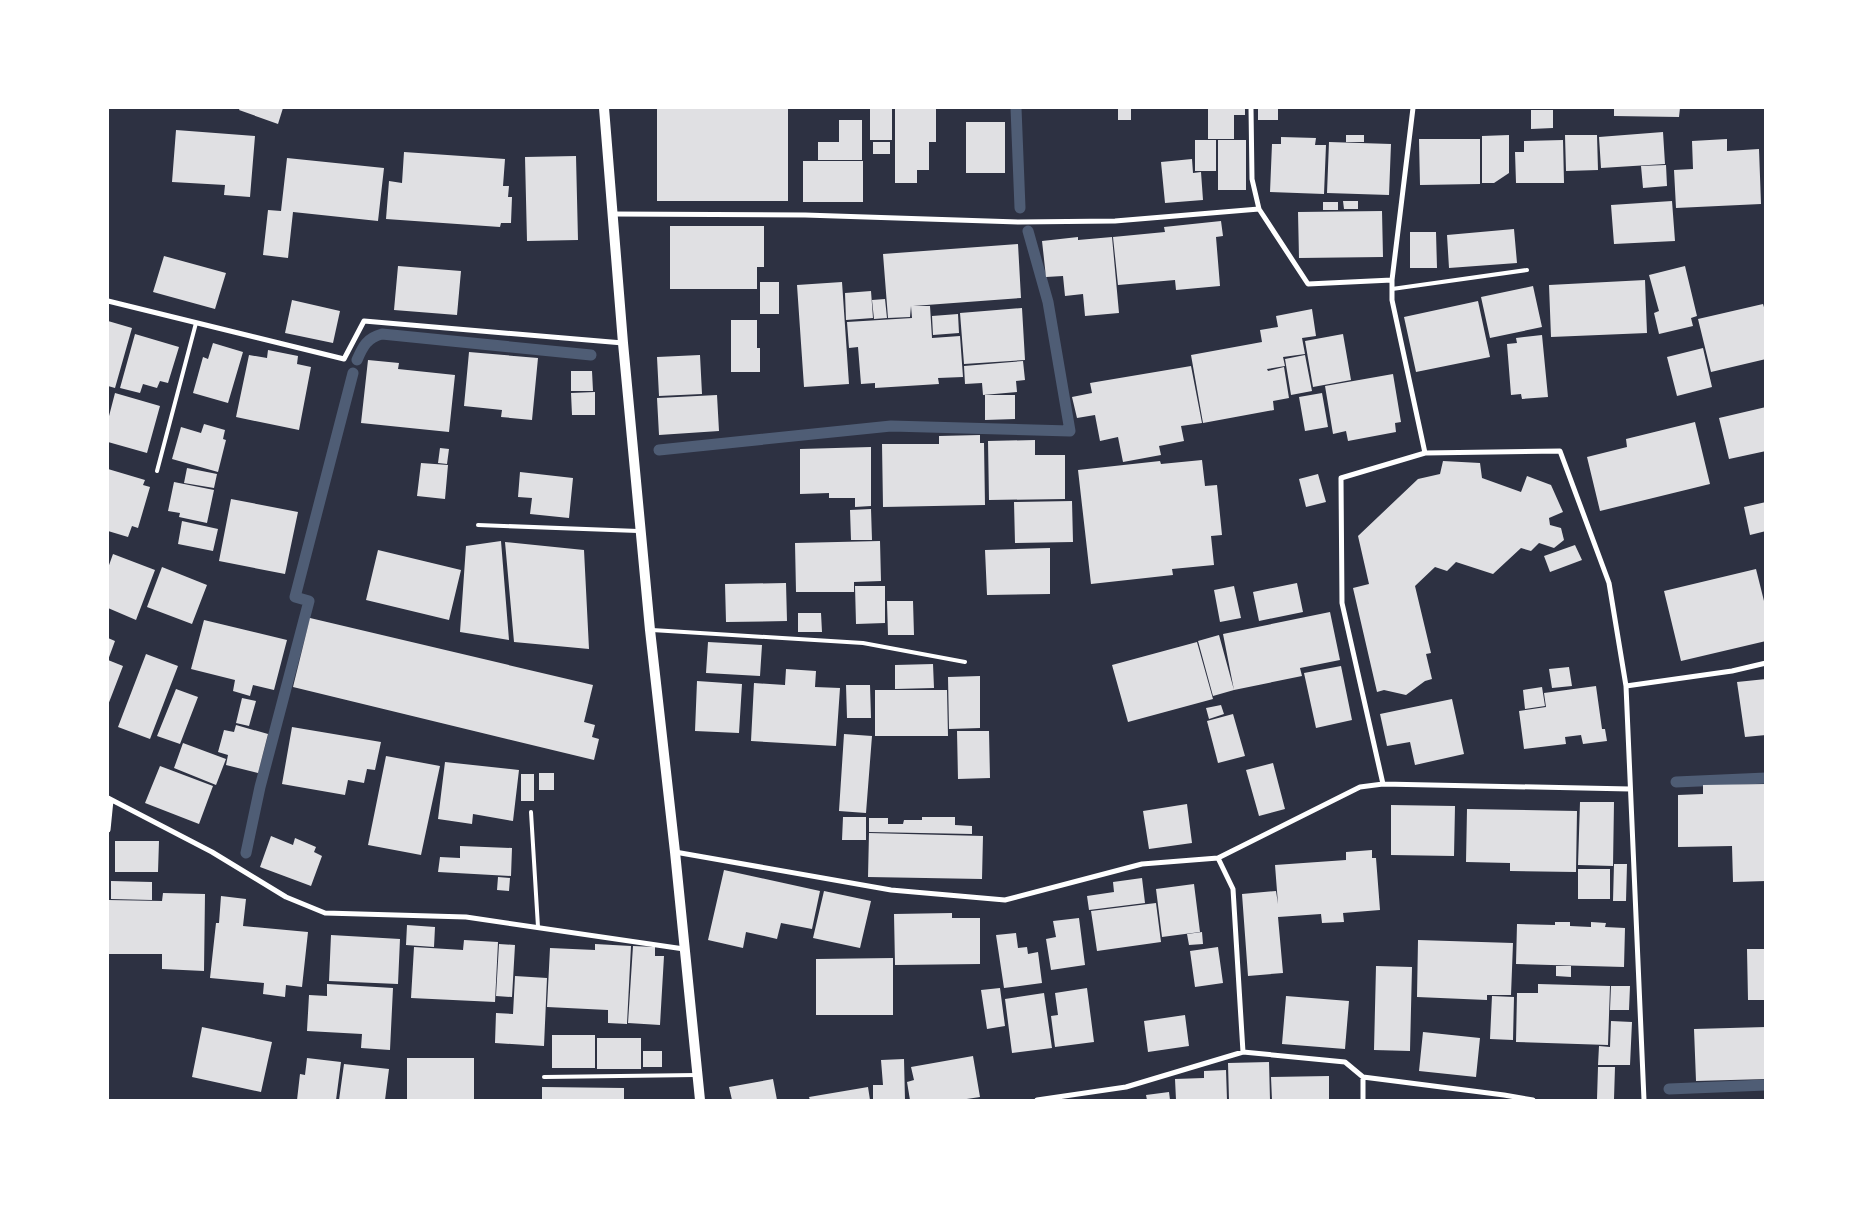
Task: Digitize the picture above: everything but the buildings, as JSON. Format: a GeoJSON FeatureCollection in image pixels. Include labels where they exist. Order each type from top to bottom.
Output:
{"type":"FeatureCollection","features":[{"type":"Feature","properties":{"kind":"main road"},"geometry":{"type":"LineString","coordinates":[[604,108],[640,531],[700,1100]]}},
{"type":"Feature","properties":{"kind":"street"},"geometry":{"type":"LineString","coordinates":[[1251,108],[1252,179],[1259,209],[1308,284],[1392,280]]}},
{"type":"Feature","properties":{"kind":"street"},"geometry":{"type":"LineString","coordinates":[[1413,108],[1392,280],[1392,300],[1425,453]]}},
{"type":"Feature","properties":{"kind":"street"},"geometry":{"type":"LineString","coordinates":[[613,214],[805,216],[1019,222],[1115,220],[1259,209]]}},
{"type":"Feature","properties":{"kind":"street"},"geometry":{"type":"LineString","coordinates":[[108,301],[344,359],[364,321],[623,344]]}},
{"type":"Feature","properties":{"kind":"street"},"geometry":{"type":"LineString","coordinates":[[1383,784],[1342,603],[1341,478],[1425,453],[1560,451],[1609,583],[1626,686],[1644,1100]]}},
{"type":"Feature","properties":{"kind":"street"},"geometry":{"type":"LineString","coordinates":[[1626,686],[1732,671],[1766,663]]}},
{"type":"Feature","properties":{"kind":"street"},"geometry":{"type":"LineString","coordinates":[[675,852],[891,890],[1005,900],[1142,864],[1218,858],[1360,787],[1383,784],[1630,788]]}},
{"type":"Feature","properties":{"kind":"street"},"geometry":{"type":"LineString","coordinates":[[108,830],[109,799],[212,852],[286,897],[325,913],[466,917],[685,949]]}},
{"type":"Feature","properties":{"kind":"street"},"geometry":{"type":"LineString","coordinates":[[1218,858],[1233,889],[1243,1052]]}},
{"type":"Feature","properties":{"kind":"street"},"geometry":{"type":"LineString","coordinates":[[1038,1100],[1126,1087],[1243,1052],[1345,1062],[1363,1077],[1534,1100]]}},
{"type":"Feature","properties":{"kind":"street"},"geometry":{"type":"LineString","coordinates":[[1363,1077],[1363,1100]]}},
{"type":"Feature","properties":{"kind":"lane"},"geometry":{"type":"LineString","coordinates":[[1392,289],[1527,270]]}},
{"type":"Feature","properties":{"kind":"lane"},"geometry":{"type":"LineString","coordinates":[[157,471],[196,323]]}},
{"type":"Feature","properties":{"kind":"lane"},"geometry":{"type":"LineString","coordinates":[[478,525],[640,531]]}},
{"type":"Feature","properties":{"kind":"lane"},"geometry":{"type":"LineString","coordinates":[[650,630],[863,643],[965,662]]}},
{"type":"Feature","properties":{"kind":"lane"},"geometry":{"type":"LineString","coordinates":[[531,812],[538,927]]}},
{"type":"Feature","properties":{"kind":"lane"},"geometry":{"type":"LineString","coordinates":[[544,1077],[697,1075]]}},
{"type":"Feature","properties":{"kind":"waterway"},"geometry":{"type":"LineString","coordinates":[[1016,108],[1020,208]]}},
{"type":"Feature","properties":{"kind":"waterway"},"geometry":{"type":"LineString","coordinates":[[659,450],[891,426],[1070,431],[1048,302],[1028,231]]}},
{"type":"Feature","properties":{"kind":"waterway"},"geometry":{"type":"LineString","coordinates":[[357,360],[366,343],[382,334],[591,355]]}},
{"type":"Feature","properties":{"kind":"waterway"},"geometry":{"type":"LineString","coordinates":[[246,853],[260,787],[309,601],[295,597],[353,373]]}},
{"type":"Feature","properties":{"kind":"waterway"},"geometry":{"type":"LineString","coordinates":[[1676,782],[1766,778]]}},
{"type":"Feature","properties":{"kind":"waterway"},"geometry":{"type":"LineString","coordinates":[[1669,1089],[1766,1085]]}}]}
